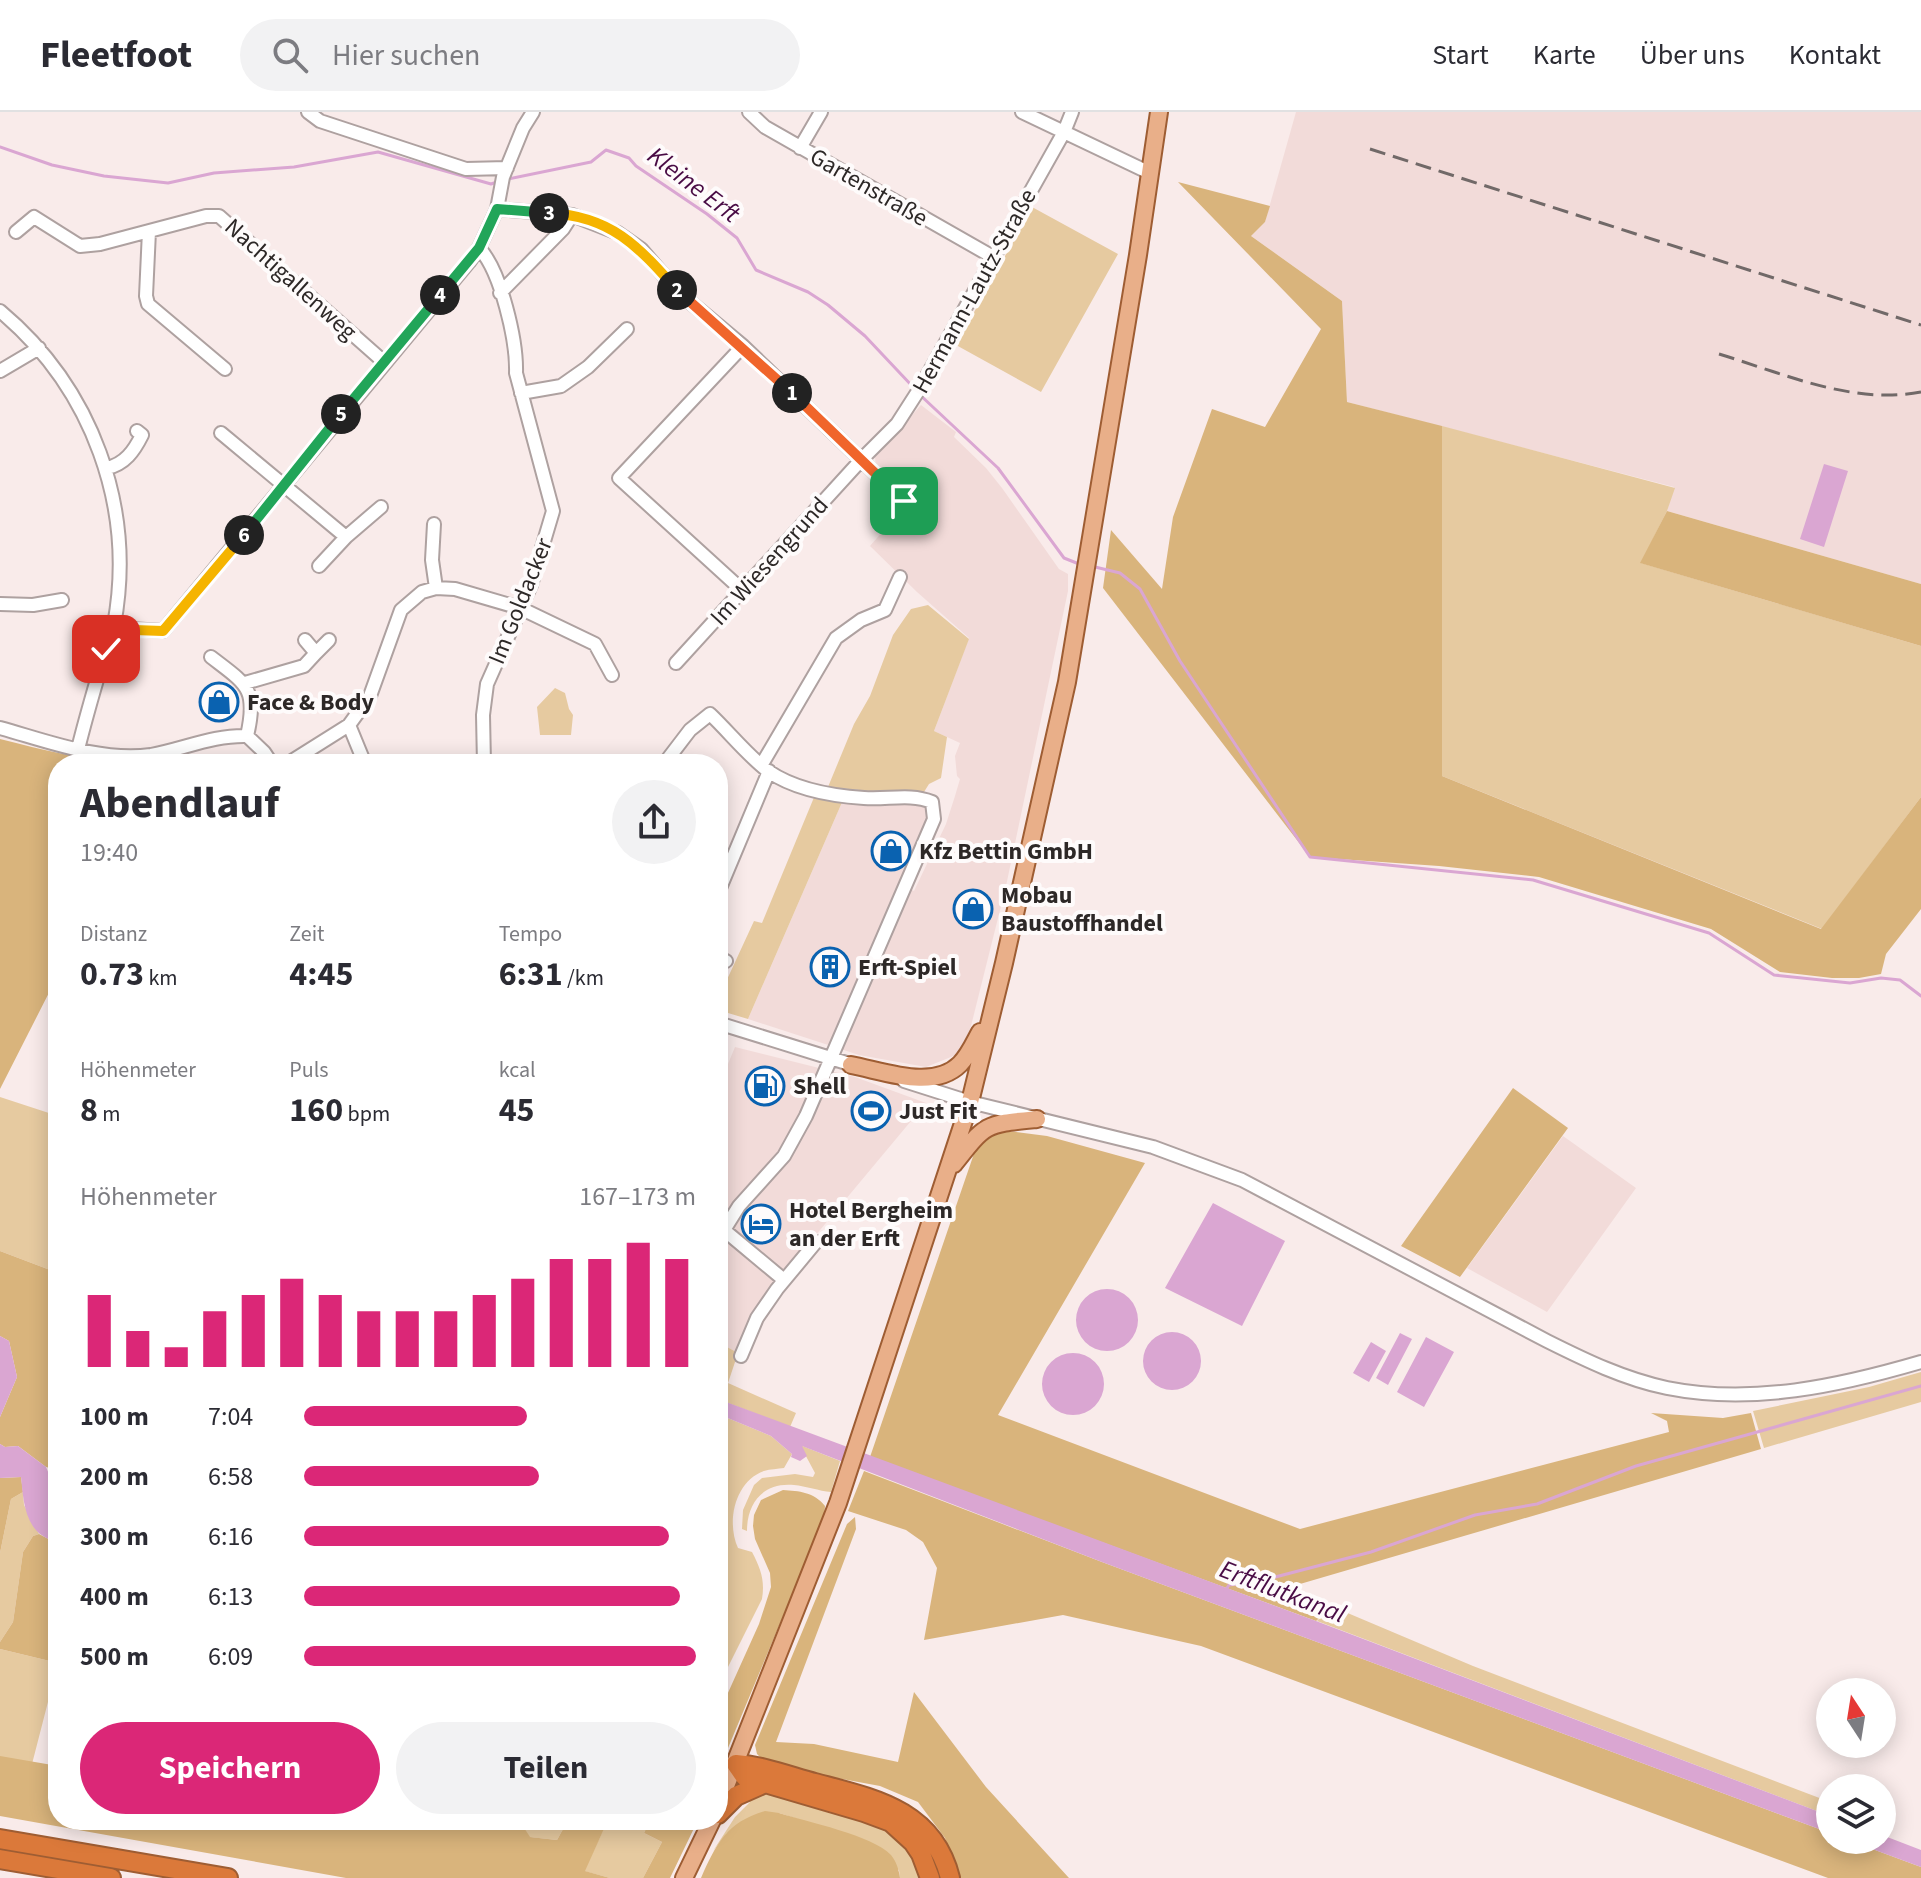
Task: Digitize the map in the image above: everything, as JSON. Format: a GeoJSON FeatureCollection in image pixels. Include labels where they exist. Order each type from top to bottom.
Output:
{"type":"FeatureCollection","features":[{"type":"Feature","properties":{"kind":"highway"},"geometry":{"type":"LineString","coordinates":[[736,1764],[745,1777],[763,1784],[891,1822],[913,1842],[930,1878]]}},
{"type":"Feature","properties":{"kind":"highway"},"geometry":{"type":"LineString","coordinates":[[736,1764],[776,1772],[893,1807],[927,1832],[943,1857],[950,1878]]}},
{"type":"Feature","properties":{"kind":"highway"},"geometry":{"type":"LineString","coordinates":[[728,1804],[736,1796],[763,1784]]}},
{"type":"Feature","properties":{"kind":"highway"},"geometry":{"type":"LineString","coordinates":[[0,1839],[228,1878]]}},
{"type":"Feature","properties":{"kind":"highway"},"geometry":{"type":"LineString","coordinates":[[0,1859],[111,1878]]}},
{"type":"Feature","properties":{"kind":"main road"},"geometry":{"type":"LineString","coordinates":[[728,1783],[813,1572],[848,1475],[970,1102],[1067,682],[1159,112]]}},
{"type":"Feature","properties":{"kind":"main road"},"geometry":{"type":"LineString","coordinates":[[851,1065],[909,1076],[941,1077],[966,1057],[991,1013]]}},
{"type":"Feature","properties":{"kind":"main road"},"geometry":{"type":"LineString","coordinates":[[948,1172],[983,1129],[999,1123],[1037,1119]]}},
{"type":"Feature","properties":{"kind":"main road"},"geometry":{"type":"LineString","coordinates":[[684,1878],[707,1830]]}},
{"type":"Feature","properties":{"kind":"street"},"geometry":{"type":"LineString","coordinates":[[308,112],[320,121],[466,169],[505,173]]}},
{"type":"Feature","properties":{"kind":"street"},"geometry":{"type":"LineString","coordinates":[[114,628],[163,631],[479,248],[497,209],[505,173],[523,128],[533,112]]}},
{"type":"Feature","properties":{"kind":"street","name":"Gartenstraße"},"geometry":{"type":"LineString","coordinates":[[749,112],[765,127],[800,148],[993,257]]}},
{"type":"Feature","properties":{"kind":"street"},"geometry":{"type":"LineString","coordinates":[[800,148],[821,112]]}},
{"type":"Feature","properties":{"kind":"street"},"geometry":{"type":"LineString","coordinates":[[1022,112],[1150,173]]}},
{"type":"Feature","properties":{"kind":"street","name":"Hermann-Lautz-Straße"},"geometry":{"type":"LineString","coordinates":[[862,459],[897,424],[912,403],[1064,132],[1072,112]]}},
{"type":"Feature","properties":{"kind":"street"},"geometry":{"type":"LineString","coordinates":[[497,209],[572,215],[618,233],[641,249],[678,292],[743,346],[904,501]]}},
{"type":"Feature","properties":{"kind":"street"},"geometry":{"type":"LineString","coordinates":[[500,293],[563,229],[572,215]]}},
{"type":"Feature","properties":{"kind":"street","name":"Nachtigallenweg"},"geometry":{"type":"LineString","coordinates":[[16,232],[34,217],[80,246],[100,244],[206,216],[219,216],[384,362]]}},
{"type":"Feature","properties":{"kind":"street"},"geometry":{"type":"LineString","coordinates":[[149,231],[148,304],[225,369]]}},
{"type":"Feature","properties":{"kind":"street","name":"Im Goldacker"},"geometry":{"type":"LineString","coordinates":[[479,248],[487,257],[500,293],[516,354],[516,373],[553,511],[531,585],[487,684],[484,754]]}},
{"type":"Feature","properties":{"kind":"street"},"geometry":{"type":"LineString","coordinates":[[0,311],[39,348],[89,425],[107,468],[120,530],[120,576],[114,628],[78,749]]}},
{"type":"Feature","properties":{"kind":"street"},"geometry":{"type":"LineString","coordinates":[[521,393],[561,386],[588,367],[627,329]]}},
{"type":"Feature","properties":{"kind":"street"},"geometry":{"type":"LineString","coordinates":[[743,346],[619,478],[743,591]]}},
{"type":"Feature","properties":{"kind":"street"},"geometry":{"type":"LineString","coordinates":[[0,371],[39,348]]}},
{"type":"Feature","properties":{"kind":"street"},"geometry":{"type":"LineString","coordinates":[[107,468],[118,465],[134,451],[142,435],[137,431]]}},
{"type":"Feature","properties":{"kind":"street"},"geometry":{"type":"LineString","coordinates":[[221,433],[346,537]]}},
{"type":"Feature","properties":{"kind":"street","name":"Im Wiesengrund"},"geometry":{"type":"LineString","coordinates":[[676,663],[862,459]]}},
{"type":"Feature","properties":{"kind":"street"},"geometry":{"type":"LineString","coordinates":[[319,566],[381,507]]}},
{"type":"Feature","properties":{"kind":"street"},"geometry":{"type":"LineString","coordinates":[[434,524],[432,560],[436,588]]}},
{"type":"Feature","properties":{"kind":"street"},"geometry":{"type":"LineString","coordinates":[[728,853],[765,768],[836,638],[861,620],[885,610],[900,577]]}},
{"type":"Feature","properties":{"kind":"street"},"geometry":{"type":"LineString","coordinates":[[303,754],[349,725],[370,696],[401,610],[422,592],[436,588],[455,589],[520,608],[595,644],[612,675]]}},
{"type":"Feature","properties":{"kind":"street"},"geometry":{"type":"LineString","coordinates":[[0,604],[33,605],[62,600]]}},
{"type":"Feature","properties":{"kind":"street"},"geometry":{"type":"LineString","coordinates":[[305,640],[316,653]]}},
{"type":"Feature","properties":{"kind":"street"},"geometry":{"type":"LineString","coordinates":[[245,683],[304,666],[329,640]]}},
{"type":"Feature","properties":{"kind":"street"},"geometry":{"type":"LineString","coordinates":[[211,657],[245,683],[251,706],[247,736]]}},
{"type":"Feature","properties":{"kind":"street"},"geometry":{"type":"LineString","coordinates":[[672,754],[690,730],[710,714],[765,768],[800,786],[847,797],[880,799],[917,796],[932,802],[934,819],[925,842],[806,1116],[784,1156],[728,1222]]}},
{"type":"Feature","properties":{"kind":"street"},"geometry":{"type":"LineString","coordinates":[[349,725],[361,754]]}},
{"type":"Feature","properties":{"kind":"street"},"geometry":{"type":"LineString","coordinates":[[0,728],[78,749],[125,754]]}},
{"type":"Feature","properties":{"kind":"street"},"geometry":{"type":"LineString","coordinates":[[153,754],[213,738],[247,736],[265,754]]}},
{"type":"Feature","properties":{"kind":"street"},"geometry":{"type":"LineString","coordinates":[[728,1026],[970,1102],[1153,1147],[1242,1180],[1589,1362],[1666,1388],[1723,1394],[1780,1393],[1841,1383],[1921,1362]]}},
{"type":"Feature","properties":{"kind":"street"},"geometry":{"type":"LineString","coordinates":[[728,1237],[784,1280]]}},
{"type":"Feature","properties":{"kind":"street"},"geometry":{"type":"LineString","coordinates":[[741,1356],[757,1318],[816,1242]]}},
{"type":"Feature","properties":{"kind":"shaded area"},"geometry":{"type":"Polygon","coordinates":[[[1296,112],[1921,112],[1921,584],[1667,511],[1674,487],[1347,402],[1342,301],[1251,236],[1265,222],[1296,112]]]}},
{"type":"Feature","properties":{"kind":"shaded area"},"geometry":{"type":"Polygon","coordinates":[[[1178,182],[1270,206],[1265,222],[1251,236],[1342,301],[1347,402],[1442,426],[1442,776],[1821,929],[1921,797],[1921,909],[1886,954],[1881,974],[1832,978],[1780,972],[1711,929],[1539,877],[1310,857],[1103,588],[1111,530],[1162,589],[1173,517],[1212,409],[1265,427],[1321,329],[1178,182]]]}},
{"type":"Feature","properties":{"kind":"shaded area"},"geometry":{"type":"Polygon","coordinates":[[[1032,207],[1118,254],[1041,392],[956,345],[1032,207]]]}},
{"type":"Feature","properties":{"kind":"shaded area"},"geometry":{"type":"Polygon","coordinates":[[[921,405],[956,432],[954,437],[986,468],[1059,569],[1068,574],[1068,591],[1006,886],[970,1030],[956,1055],[926,1067],[859,1055],[748,1019],[843,800],[917,801],[926,809],[929,818],[902,885],[914,891],[946,824],[960,779],[955,756],[960,743],[934,731],[969,638],[870,546],[904,507],[876,467],[875,457],[921,405]]]}},
{"type":"Feature","properties":{"kind":"shaded area"},"geometry":{"type":"Polygon","coordinates":[[[1442,426],[1675,488],[1641,563],[1921,646],[1921,797],[1822,929],[1442,776],[1442,426]]]}},
{"type":"Feature","properties":{"kind":"shaded area"},"geometry":{"type":"Polygon","coordinates":[[[1824,464],[1848,471],[1824,547],[1800,539],[1824,464]]]}},
{"type":"Feature","properties":{"kind":"shaded area"},"geometry":{"type":"Polygon","coordinates":[[[1667,511],[1921,584],[1921,646],[1640,563],[1667,511]]]}},
{"type":"Feature","properties":{"kind":"shaded area"},"geometry":{"type":"Polygon","coordinates":[[[928,605],[969,639],[934,731],[947,737],[941,778],[929,784],[924,792],[891,793],[828,787],[854,724],[870,696],[893,635],[911,609],[928,605]]]}},
{"type":"Feature","properties":{"kind":"shaded area"},"geometry":{"type":"Polygon","coordinates":[[[555,688],[565,693],[573,715],[571,735],[540,735],[537,707],[555,688]]]}},
{"type":"Feature","properties":{"kind":"shaded area"},"geometry":{"type":"Polygon","coordinates":[[[0,739],[65,754],[48,754],[48,995],[0,1089],[0,739]]]}},
{"type":"Feature","properties":{"kind":"shaded area"},"geometry":{"type":"Polygon","coordinates":[[[815,795],[843,800],[748,1019],[728,1013],[728,977],[754,921],[762,923],[815,795]]]}},
{"type":"Feature","properties":{"kind":"shaded area"},"geometry":{"type":"Polygon","coordinates":[[[735,1047],[855,1077],[926,1103],[775,1284],[738,1353],[728,1348],[728,1064],[735,1047]]]}},
{"type":"Feature","properties":{"kind":"shaded area"},"geometry":{"type":"Polygon","coordinates":[[[1513,1088],[1568,1128],[1460,1277],[1401,1246],[1513,1088]]]}},
{"type":"Feature","properties":{"kind":"shaded area"},"geometry":{"type":"Polygon","coordinates":[[[0,1097],[48,1113],[48,1269],[0,1251],[0,1097]]]}},
{"type":"Feature","properties":{"kind":"shaded area"},"geometry":{"type":"Polygon","coordinates":[[[1008,1131],[1047,1136],[1145,1163],[998,1415],[1300,1529],[1669,1432],[1667,1421],[1651,1413],[1723,1418],[1751,1413],[1761,1449],[1300,1584],[1297,1588],[1324,1614],[1316,1621],[870,1457],[979,1139],[1008,1131]]]}},
{"type":"Feature","properties":{"kind":"shaded area"},"geometry":{"type":"Polygon","coordinates":[[[1563,1136],[1636,1188],[1547,1312],[1467,1268],[1563,1136]]]}},
{"type":"Feature","properties":{"kind":"shaded area"},"geometry":{"type":"Polygon","coordinates":[[[1213,1203],[1285,1241],[1242,1326],[1165,1288],[1213,1203]]]}},
{"type":"Feature","properties":{"kind":"shaded area"},"geometry":{"type":"Polygon","coordinates":[[[0,1251],[48,1269],[48,1468],[18,1446],[5,1447],[0,1444],[0,1417],[17,1377],[9,1341],[0,1336],[0,1251]]]}},
{"type":"Feature","properties":{"kind":"shaded area"},"geometry":{"type":"Polygon","coordinates":[[[1107,1289],[1119,1291],[1129,1298],[1136,1308],[1136,1332],[1129,1342],[1119,1349],[1107,1351],[1095,1349],[1085,1342],[1078,1332],[1076,1320],[1078,1308],[1085,1298],[1095,1291],[1107,1289]]]}},
{"type":"Feature","properties":{"kind":"shaded area"},"geometry":{"type":"Polygon","coordinates":[[[1172,1332],[1183,1334],[1192,1341],[1199,1350],[1199,1372],[1192,1381],[1183,1388],[1172,1390],[1161,1388],[1152,1381],[1145,1372],[1143,1361],[1145,1350],[1152,1341],[1161,1334],[1172,1332]]]}},
{"type":"Feature","properties":{"kind":"shaded area"},"geometry":{"type":"Polygon","coordinates":[[[1400,1333],[1412,1339],[1388,1385],[1376,1378],[1400,1333]]]}},
{"type":"Feature","properties":{"kind":"shaded area"},"geometry":{"type":"Polygon","coordinates":[[[0,1336],[9,1341],[17,1377],[0,1417],[0,1336]]]}},
{"type":"Feature","properties":{"kind":"shaded area"},"geometry":{"type":"Polygon","coordinates":[[[1426,1337],[1454,1352],[1424,1407],[1397,1392],[1426,1337]]]}},
{"type":"Feature","properties":{"kind":"shaded area"},"geometry":{"type":"Polygon","coordinates":[[[1371,1342],[1386,1351],[1369,1382],[1353,1373],[1371,1342]]]}},
{"type":"Feature","properties":{"kind":"shaded area"},"geometry":{"type":"Polygon","coordinates":[[[728,1348],[738,1353],[728,1383],[728,1348]]]}},
{"type":"Feature","properties":{"kind":"shaded area"},"geometry":{"type":"Polygon","coordinates":[[[1073,1353],[1085,1355],[1095,1362],[1102,1372],[1102,1396],[1095,1406],[1085,1413],[1073,1415],[1061,1413],[1051,1406],[1044,1396],[1042,1384],[1044,1372],[1051,1362],[1061,1355],[1073,1353]]]}},
{"type":"Feature","properties":{"kind":"shaded area"},"geometry":{"type":"Polygon","coordinates":[[[1921,1372],[1921,1402],[1764,1448],[1753,1411],[1869,1387],[1921,1372]]]}},
{"type":"Feature","properties":{"kind":"shaded area"},"geometry":{"type":"Polygon","coordinates":[[[728,1383],[796,1413],[790,1427],[728,1403],[728,1383]]]}},
{"type":"Feature","properties":{"kind":"shaded area"},"geometry":{"type":"Polygon","coordinates":[[[728,1403],[1816,1811],[1816,1828],[1102,1562],[802,1446],[807,1456],[800,1461],[791,1457],[792,1454],[771,1436],[728,1418],[728,1403]]]}},
{"type":"Feature","properties":{"kind":"shaded area"},"geometry":{"type":"Polygon","coordinates":[[[728,1418],[771,1436],[792,1454],[784,1468],[766,1470],[746,1484],[733,1515],[734,1538],[738,1548],[752,1552],[762,1575],[762,1599],[728,1667],[728,1418]]]}},
{"type":"Feature","properties":{"kind":"shaded area"},"geometry":{"type":"Polygon","coordinates":[[[0,1444],[5,1447],[18,1446],[46,1467],[48,1538],[31,1522],[25,1508],[21,1477],[0,1478],[0,1444]]]}},
{"type":"Feature","properties":{"kind":"shaded area"},"geometry":{"type":"Polygon","coordinates":[[[800,1445],[840,1461],[831,1492],[794,1485],[774,1487],[759,1496],[750,1511],[747,1531],[742,1529],[743,1510],[754,1485],[762,1478],[795,1474],[813,1477],[815,1473],[800,1445]]]}},
{"type":"Feature","properties":{"kind":"shaded area"},"geometry":{"type":"Polygon","coordinates":[[[864,1471],[1816,1828],[1816,1854],[1886,1854],[1921,1867],[1921,1878],[1828,1878],[1201,1646],[1063,1615],[924,1640],[937,1568],[923,1542],[906,1530],[848,1511],[864,1471]]]}},
{"type":"Feature","properties":{"kind":"shaded area"},"geometry":{"type":"Polygon","coordinates":[[[21,1477],[23,1492],[11,1499],[0,1553],[0,1478],[21,1477]]]}},
{"type":"Feature","properties":{"kind":"shaded area"},"geometry":{"type":"Polygon","coordinates":[[[783,1490],[811,1495],[825,1506],[824,1518],[728,1748],[728,1693],[759,1624],[771,1587],[770,1573],[755,1539],[753,1526],[761,1500],[783,1490]]]}},
{"type":"Feature","properties":{"kind":"shaded area"},"geometry":{"type":"Polygon","coordinates":[[[23,1492],[24,1505],[39,1534],[33,1536],[23,1552],[13,1622],[0,1642],[0,1553],[11,1499],[23,1492]]]}},
{"type":"Feature","properties":{"kind":"shaded area"},"geometry":{"type":"Polygon","coordinates":[[[855,1517],[856,1529],[776,1742],[814,1744],[898,1762],[914,1692],[986,1787],[1069,1878],[958,1878],[945,1838],[918,1802],[880,1786],[788,1769],[764,1761],[757,1754],[755,1745],[847,1524],[855,1517]]]}},
{"type":"Feature","properties":{"kind":"shaded area"},"geometry":{"type":"Polygon","coordinates":[[[39,1534],[48,1539],[48,1661],[0,1649],[0,1642],[13,1622],[23,1552],[33,1536],[39,1534]]]}},
{"type":"Feature","properties":{"kind":"shaded area"},"geometry":{"type":"Polygon","coordinates":[[[1331,1606],[1473,1666],[1816,1797],[1816,1811],[1317,1621],[1331,1606]]]}},
{"type":"Feature","properties":{"kind":"shaded area"},"geometry":{"type":"Polygon","coordinates":[[[0,1649],[48,1661],[48,1702],[32,1764],[0,1757],[0,1649]]]}},
{"type":"Feature","properties":{"kind":"shaded area"},"geometry":{"type":"Polygon","coordinates":[[[0,1756],[48,1764],[48,1825],[0,1816],[0,1756]]]}},
{"type":"Feature","properties":{"kind":"shaded area"},"geometry":{"type":"Polygon","coordinates":[[[760,1790],[885,1825],[913,1851],[924,1878],[900,1878],[899,1870],[804,1821],[779,1813],[727,1833],[713,1851],[735,1817],[750,1802],[749,1794],[760,1790]]]}},
{"type":"Feature","properties":{"kind":"shaded area"},"geometry":{"type":"Polygon","coordinates":[[[765,1811],[869,1841],[891,1855],[900,1878],[701,1878],[724,1836],[741,1821],[765,1811]]]}},
{"type":"Feature","properties":{"kind":"shaded area"},"geometry":{"type":"Polygon","coordinates":[[[78,1830],[525,1830],[530,1837],[557,1840],[562,1830],[603,1830],[585,1871],[610,1878],[346,1878],[78,1830]]]}},
{"type":"Feature","properties":{"kind":"shaded area"},"geometry":{"type":"Polygon","coordinates":[[[525,1830],[562,1830],[557,1840],[529,1837],[525,1830]]]}},
{"type":"Feature","properties":{"kind":"shaded area"},"geometry":{"type":"Polygon","coordinates":[[[603,1830],[645,1830],[644,1833],[662,1842],[643,1878],[610,1878],[584,1871],[603,1830]]]}},
{"type":"Feature","properties":{"kind":"shaded area"},"geometry":{"type":"Polygon","coordinates":[[[645,1830],[693,1830],[670,1878],[643,1878],[662,1842],[644,1833],[645,1830]]]}},
{"type":"Feature","properties":{"kind":"shaded area"},"geometry":{"type":"Polygon","coordinates":[[[1896,1840],[1921,1850],[1921,1867],[1886,1854],[1896,1854],[1896,1840]]]}},
{"type":"Feature","properties":{"kind":"waterway","name":"Kleine Erft"},"geometry":{"type":"LineString","coordinates":[[0,147],[52,165],[104,176],[168,183],[214,173],[294,167],[378,152],[491,184],[497,182]]}},
{"type":"Feature","properties":{"kind":"waterway","name":"Kleine Erft"},"geometry":{"type":"LineString","coordinates":[[508,179],[591,162],[606,150],[629,158],[737,238],[756,270],[808,292],[828,305],[865,336],[914,388]]}},
{"type":"Feature","properties":{"kind":"waterway","name":"Kleine Erft"},"geometry":{"type":"LineString","coordinates":[[919,394],[998,468],[1064,558],[1079,564]]}},
{"type":"Feature","properties":{"kind":"waterway"},"geometry":{"type":"LineString","coordinates":[[1091,566],[1120,573],[1140,589],[1180,661],[1310,857],[1533,880],[1709,933],[1774,975],[1850,983],[1881,978],[1900,980],[1921,996]]}},
{"type":"Feature","properties":{"kind":"waterway","name":"Erftflutkanal"},"geometry":{"type":"LineString","coordinates":[[1225,1591],[1229,1585],[1256,1582],[1371,1552],[1475,1515],[1537,1504],[1636,1466],[1921,1386]]}},
{"type":"Feature","properties":{"kind":"railway"},"geometry":{"type":"LineString","coordinates":[[1370,149],[1921,325]]}},
{"type":"Feature","properties":{"kind":"railway"},"geometry":{"type":"LineString","coordinates":[[1719,354],[1844,391],[1895,395],[1921,392]]}},
{"type":"Feature","properties":{"kind":"place","name":"Face & Body"},"geometry":{"type":"Point","coordinates":[219,702]}},
{"type":"Feature","properties":{"kind":"place","name":"Kfz Bettin GmbH"},"geometry":{"type":"Point","coordinates":[891,851]}},
{"type":"Feature","properties":{"kind":"place","name":"Mobau Baustoffhandel"},"geometry":{"type":"Point","coordinates":[973,909]}},
{"type":"Feature","properties":{"kind":"place","name":"Erft-Spiel"},"geometry":{"type":"Point","coordinates":[830,967]}},
{"type":"Feature","properties":{"kind":"place","name":"Shell"},"geometry":{"type":"Point","coordinates":[765,1086]}},
{"type":"Feature","properties":{"kind":"place","name":"Just Fit"},"geometry":{"type":"Point","coordinates":[871,1111]}},
{"type":"Feature","properties":{"kind":"place","name":"Hotel Bergheim an der Erft"},"geometry":{"type":"Point","coordinates":[761,1224]}},
{"type":"Feature","properties":{"kind":"route"},"geometry":{"type":"LineString","coordinates":[[106,649],[114,628],[163,631],[469,262],[497,209],[572,215],[618,233],[641,249],[678,292],[743,346],[904,501]]}}]}
